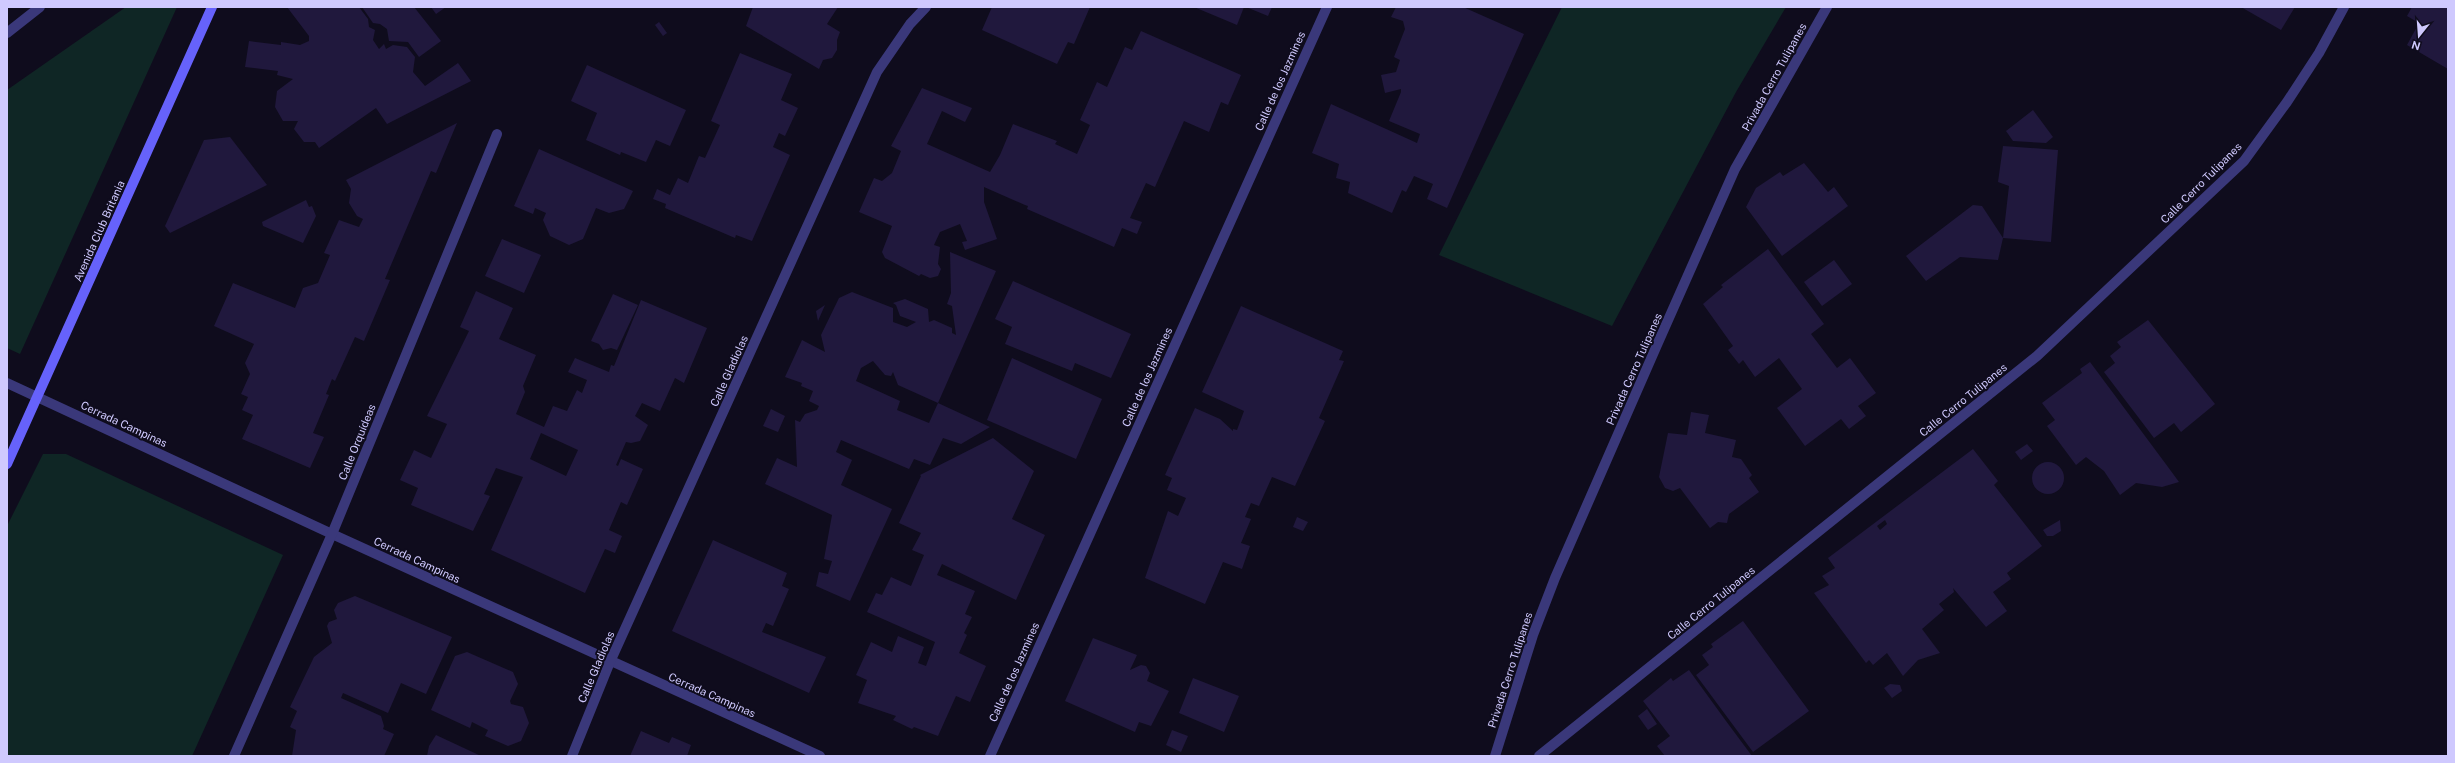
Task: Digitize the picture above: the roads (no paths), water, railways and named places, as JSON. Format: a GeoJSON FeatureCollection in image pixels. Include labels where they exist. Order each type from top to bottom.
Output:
{"type":"FeatureCollection","features":[{"type":"Feature","properties":{"kind":"main road","name":"Avenida Club Britania"},"geometry":{"type":"LineString","coordinates":[[7,464],[38,398],[212,7]]}},
{"type":"Feature","properties":{"kind":"street"},"geometry":{"type":"LineString","coordinates":[[7,33],[40,7]]}},
{"type":"Feature","properties":{"kind":"street","name":"Calle Gladiolas"},"geometry":{"type":"LineString","coordinates":[[572,756],[610,662],[877,72],[910,24],[926,7]]}},
{"type":"Feature","properties":{"kind":"street","name":"Calle de los Jazmines"},"geometry":{"type":"LineString","coordinates":[[990,756],[1327,7]]}},
{"type":"Feature","properties":{"kind":"street","name":"Privada Cerro Tulipanes"},"geometry":{"type":"LineString","coordinates":[[1495,756],[1533,635],[1555,578],[1660,338],[1735,169],[1827,7]]}},
{"type":"Feature","properties":{"kind":"street","name":"Calle Cerro Tulipanes"},"geometry":{"type":"LineString","coordinates":[[1539,756],[2037,356],[2244,161],[2288,102],[2319,53],[2344,7]]}},
{"type":"Feature","properties":{"kind":"street","name":"Calle Orquídeas"},"geometry":{"type":"LineString","coordinates":[[234,756],[332,534],[496,134]]}},
{"type":"Feature","properties":{"kind":"street","name":"Cerrada Campinas"},"geometry":{"type":"LineString","coordinates":[[7,383],[610,662],[820,756]]}}]}
